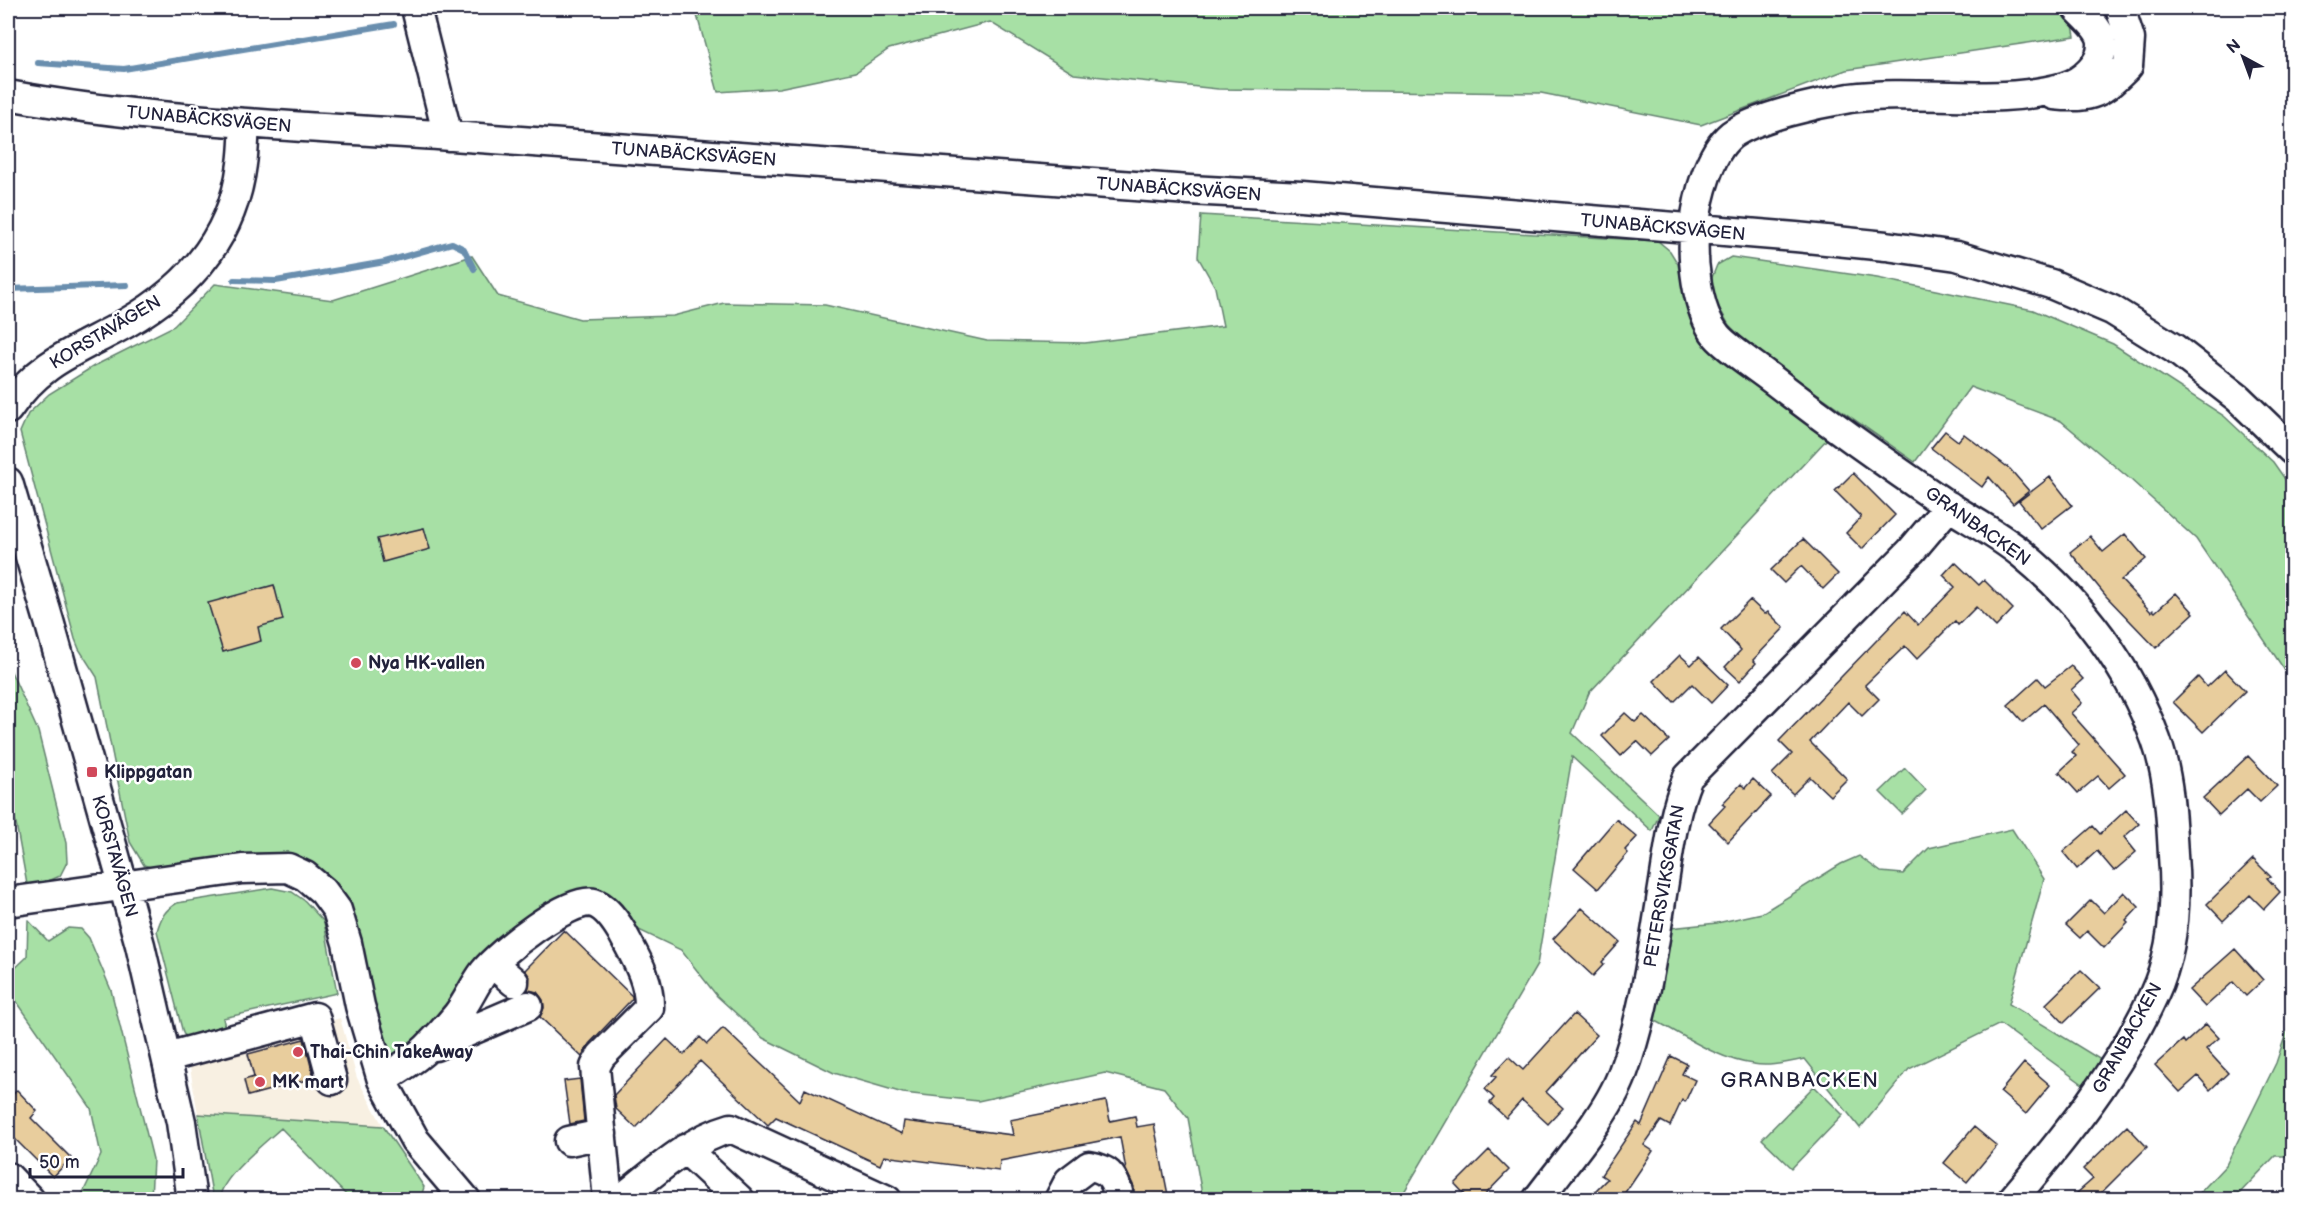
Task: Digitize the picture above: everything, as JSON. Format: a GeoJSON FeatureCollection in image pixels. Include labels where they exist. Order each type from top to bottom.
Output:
{"type":"FeatureCollection","features":[{"type":"Feature","properties":{"kind":"street"},"geometry":{"type":"LineString","coordinates":[[416,8],[448,136]]}},
{"type":"Feature","properties":{"kind":"street"},"geometry":{"type":"LineString","coordinates":[[2034,93],[2079,81],[2098,63],[2102,43],[2099,34],[2077,8]]}},
{"type":"Feature","properties":{"kind":"street"},"geometry":{"type":"LineString","coordinates":[[2034,93],[2076,97],[2096,94],[2114,80],[2127,66],[2130,39],[2120,8]]}},
{"type":"Feature","properties":{"kind":"street","name":"GRANBACKEN"},"geometry":{"type":"LineString","coordinates":[[2012,1200],[2057,1147],[2109,1077],[2154,994],[2163,969],[2173,929],[2175,870],[2169,798],[2157,742],[2131,686],[2104,641],[2067,596],[2020,552],[1835,428],[1717,336],[1703,312],[1696,282],[1694,230],[1698,201],[1716,152],[1732,135],[1754,123],[1851,98],[2034,93]]}},
{"type":"Feature","properties":{"kind":"street","name":"TUNABÄCKSVÄGEN"},"geometry":{"type":"LineString","coordinates":[[8,95],[56,104],[245,123],[1165,189],[1302,196],[1886,246],[1957,256],[2051,284],[2112,310],[2175,349],[2238,399],[2292,450]]}},
{"type":"Feature","properties":{"kind":"street","name":"KORSTAVÄGEN"},"geometry":{"type":"LineString","coordinates":[[8,409],[35,375],[65,355],[149,308],[197,268],[210,252],[227,221],[242,165],[245,123]]}},
{"type":"Feature","properties":{"kind":"street","name":"KORSTAVÄGEN"},"geometry":{"type":"LineString","coordinates":[[8,482],[14,525],[49,621],[124,884],[181,1122],[192,1200]]}},
{"type":"Feature","properties":{"kind":"street","name":"PETERSVIKSGATAN"},"geometry":{"type":"LineString","coordinates":[[1537,1200],[1604,1110],[1622,1077],[1640,1018],[1671,837],[1688,777],[1911,551],[1949,506]]}},
{"type":"Feature","properties":{"kind":"street"},"geometry":{"type":"LineString","coordinates":[[8,902],[242,869],[288,868],[305,876],[323,891],[337,910],[347,943],[360,1006],[382,1080],[415,1140],[466,1200]]}},
{"type":"Feature","properties":{"kind":"street"},"geometry":{"type":"LineString","coordinates":[[425,1051],[458,1014],[485,971],[552,916],[575,904],[594,903],[608,914],[618,924],[645,977],[650,992],[650,1008],[601,1056],[595,1067],[608,1200]]}},
{"type":"Feature","properties":{"kind":"street"},"geometry":{"type":"LineString","coordinates":[[499,958],[514,982]]}},
{"type":"Feature","properties":{"kind":"street"},"geometry":{"type":"LineString","coordinates":[[167,1057],[360,1006]]}},
{"type":"Feature","properties":{"kind":"street"},"geometry":{"type":"LineString","coordinates":[[382,1080],[425,1051],[528,1006]]}},
{"type":"Feature","properties":{"kind":"street"},"geometry":{"type":"LineString","coordinates":[[315,1017],[332,1080]]}},
{"type":"Feature","properties":{"kind":"street"},"geometry":{"type":"LineString","coordinates":[[620,1200],[686,1149],[711,1134],[731,1128],[887,1200]]}},
{"type":"Feature","properties":{"kind":"street"},"geometry":{"type":"LineString","coordinates":[[569,1141],[602,1134]]}},
{"type":"Feature","properties":{"kind":"street"},"geometry":{"type":"LineString","coordinates":[[686,1149],[740,1200]]}},
{"type":"Feature","properties":{"kind":"street"},"geometry":{"type":"LineString","coordinates":[[1059,1200],[1069,1181],[1089,1166],[1102,1168],[1113,1177],[1118,1192],[1114,1200]]}},
{"type":"Feature","properties":{"kind":"street"},"geometry":{"type":"LineString","coordinates":[[8,1177],[30,1200]]}},
{"type":"Feature","properties":{"kind":"shaded area"},"geometry":{"type":"Polygon","coordinates":[[[340,1018],[357,1078],[383,1126],[198,1114],[190,1068],[199,1061],[340,1018]]]}},
{"type":"Feature","properties":{"kind":"green space"},"geometry":{"type":"Polygon","coordinates":[[[695,8],[2070,8],[2075,36],[1846,70],[1701,125],[1541,93],[1218,89],[1074,74],[990,22],[889,49],[856,72],[779,88],[718,92],[695,8]]]}},
{"type":"Feature","properties":{"kind":"green space"},"geometry":{"type":"Polygon","coordinates":[[[1201,215],[1658,241],[1670,251],[1678,264],[1682,286],[1694,318],[1828,438],[1589,693],[1572,733],[1659,815],[1652,831],[1572,757],[1537,965],[1400,1199],[1203,1200],[1188,1118],[1164,1088],[1105,1073],[978,1101],[903,1093],[834,1073],[763,1038],[717,996],[681,950],[618,920],[610,902],[469,979],[417,1042],[387,1060],[348,900],[323,876],[169,873],[144,865],[130,842],[97,677],[75,639],[20,432],[28,414],[49,394],[94,366],[174,326],[215,284],[333,300],[472,256],[498,296],[580,319],[673,316],[724,303],[825,305],[987,341],[1085,343],[1223,326],[1215,287],[1198,257],[1201,215]]]}},
{"type":"Feature","properties":{"kind":"green space"},"geometry":{"type":"Polygon","coordinates":[[[1731,257],[1877,278],[2033,310],[2113,344],[2224,416],[2273,462],[2292,489],[2292,681],[2196,539],[2061,421],[1970,387],[1915,462],[1752,348],[1729,325],[1717,304],[1711,280],[1717,265],[1731,257]]]}},
{"type":"Feature","properties":{"kind":"green space"},"geometry":{"type":"Polygon","coordinates":[[[8,665],[38,731],[66,843],[67,862],[60,876],[28,890],[8,780],[8,665]]]}},
{"type":"Feature","properties":{"kind":"green space"},"geometry":{"type":"Polygon","coordinates":[[[1905,768],[1926,790],[1902,814],[1880,792],[1905,768]]]}},
{"type":"Feature","properties":{"kind":"green space"},"geometry":{"type":"Polygon","coordinates":[[[2012,829],[2044,879],[2009,1004],[2101,1060],[2084,1085],[2000,1024],[1909,1069],[1860,1128],[1805,1059],[1766,1065],[1740,1062],[1702,1046],[1654,1020],[1670,928],[1717,923],[1762,913],[1841,864],[1859,856],[1881,872],[1903,874],[1929,848],[2012,829]]]}},
{"type":"Feature","properties":{"kind":"green space"},"geometry":{"type":"Polygon","coordinates":[[[272,888],[292,892],[305,901],[324,922],[337,993],[223,1018],[226,1032],[188,1040],[183,1033],[157,931],[162,918],[169,908],[177,903],[272,888]]]}},
{"type":"Feature","properties":{"kind":"green space"},"geometry":{"type":"Polygon","coordinates":[[[28,920],[48,941],[68,928],[81,929],[89,938],[111,990],[153,1159],[151,1199],[80,1199],[101,1155],[91,1108],[8,989],[8,975],[27,957],[28,920]]]}},
{"type":"Feature","properties":{"kind":"green space"},"geometry":{"type":"Polygon","coordinates":[[[2292,1016],[2292,1156],[2275,1156],[2234,1199],[2194,1199],[2226,1165],[2276,1063],[2292,1016]]]}},
{"type":"Feature","properties":{"kind":"green space"},"geometry":{"type":"Polygon","coordinates":[[[1814,1086],[1843,1115],[1792,1168],[1762,1139],[1814,1086]]]}},
{"type":"Feature","properties":{"kind":"green space"},"geometry":{"type":"Polygon","coordinates":[[[198,1114],[383,1126],[424,1187],[422,1194],[417,1199],[350,1199],[281,1128],[235,1171],[227,1181],[220,1199],[213,1199],[198,1114]]]}},
{"type":"Feature","properties":{"kind":"building"},"geometry":{"type":"Polygon","coordinates":[[[1945,431],[1958,441],[1964,434],[2010,469],[2029,491],[2013,504],[1989,477],[1982,487],[1931,448],[1945,431]]]}},
{"type":"Feature","properties":{"kind":"building"},"geometry":{"type":"Polygon","coordinates":[[[1853,473],[1895,515],[1862,549],[1846,533],[1861,517],[1835,491],[1853,473]]]}},
{"type":"Feature","properties":{"kind":"building"},"geometry":{"type":"Polygon","coordinates":[[[2050,477],[2072,505],[2041,529],[2019,501],[2050,477]]]}},
{"type":"Feature","properties":{"kind":"building"},"geometry":{"type":"Polygon","coordinates":[[[424,528],[430,549],[383,562],[377,539],[424,528]]]}},
{"type":"Feature","properties":{"kind":"building"},"geometry":{"type":"Polygon","coordinates":[[[2125,534],[2146,559],[2121,580],[2151,612],[2153,610],[2155,612],[2176,593],[2194,613],[2156,648],[2106,596],[2070,552],[2090,536],[2103,552],[2125,534]]]}},
{"type":"Feature","properties":{"kind":"building"},"geometry":{"type":"Polygon","coordinates":[[[1803,539],[1838,574],[1823,589],[1801,566],[1784,583],[1771,570],[1803,539]]]}},
{"type":"Feature","properties":{"kind":"building"},"geometry":{"type":"Polygon","coordinates":[[[1955,562],[1979,585],[1984,580],[2013,609],[1996,627],[1976,607],[1958,625],[1955,621],[1917,659],[1905,646],[1865,685],[1879,699],[1862,716],[1848,702],[1810,742],[1847,779],[1830,796],[1810,777],[1793,794],[1772,774],[1792,754],[1779,741],[1905,611],[1918,625],[1955,587],[1943,575],[1955,562]]]}},
{"type":"Feature","properties":{"kind":"building"},"geometry":{"type":"Polygon","coordinates":[[[274,585],[283,620],[258,627],[261,641],[223,652],[208,603],[274,585]]]}},
{"type":"Feature","properties":{"kind":"building"},"geometry":{"type":"Polygon","coordinates":[[[1750,600],[1765,614],[1768,612],[1784,628],[1753,660],[1756,663],[1740,681],[1725,667],[1741,650],[1721,629],[1750,600]]]}},
{"type":"Feature","properties":{"kind":"building"},"geometry":{"type":"Polygon","coordinates":[[[1680,655],[1691,665],[1699,657],[1728,685],[1711,703],[1692,684],[1674,702],[1654,681],[1680,655]]]}},
{"type":"Feature","properties":{"kind":"building"},"geometry":{"type":"Polygon","coordinates":[[[2071,666],[2083,679],[2071,690],[2082,703],[2071,713],[2125,774],[2109,788],[2098,776],[2078,793],[2059,772],[2076,756],[2072,752],[2079,745],[2044,704],[2023,722],[2008,705],[2038,678],[2045,686],[2071,666]]]}},
{"type":"Feature","properties":{"kind":"building"},"geometry":{"type":"Polygon","coordinates":[[[2225,670],[2245,691],[2203,732],[2173,702],[2198,677],[2207,687],[2225,670]]]}},
{"type":"Feature","properties":{"kind":"building"},"geometry":{"type":"Polygon","coordinates":[[[1625,713],[1635,722],[1643,715],[1669,740],[1652,756],[1637,741],[1621,756],[1602,736],[1625,713]]]}},
{"type":"Feature","properties":{"kind":"building"},"geometry":{"type":"Polygon","coordinates":[[[2248,756],[2277,786],[2260,802],[2247,789],[2219,815],[2203,798],[2248,756]]]}},
{"type":"Feature","properties":{"kind":"building"},"geometry":{"type":"Polygon","coordinates":[[[1753,779],[1771,796],[1728,842],[1709,823],[1725,806],[1722,804],[1741,784],[1745,788],[1753,779]]]}},
{"type":"Feature","properties":{"kind":"building"},"geometry":{"type":"Polygon","coordinates":[[[2126,810],[2139,824],[2124,837],[2136,852],[2114,871],[2097,851],[2077,869],[2063,852],[2093,826],[2100,834],[2126,810]]]}},
{"type":"Feature","properties":{"kind":"building"},"geometry":{"type":"Polygon","coordinates":[[[1616,819],[1637,837],[1625,850],[1628,853],[1598,889],[1574,868],[1616,819]]]}},
{"type":"Feature","properties":{"kind":"building"},"geometry":{"type":"Polygon","coordinates":[[[2253,859],[2271,877],[2267,878],[2280,892],[2264,909],[2250,895],[2223,921],[2207,904],[2253,859]]]}},
{"type":"Feature","properties":{"kind":"building"},"geometry":{"type":"Polygon","coordinates":[[[2124,892],[2139,907],[2126,921],[2128,923],[2104,948],[2087,931],[2080,938],[2066,925],[2091,900],[2104,913],[2124,892]]]}},
{"type":"Feature","properties":{"kind":"building"},"geometry":{"type":"Polygon","coordinates":[[[1582,908],[1620,942],[1593,976],[1553,939],[1582,908]]]}},
{"type":"Feature","properties":{"kind":"building"},"geometry":{"type":"Polygon","coordinates":[[[564,930],[632,996],[632,999],[589,1044],[582,1057],[540,1017],[544,1008],[543,1000],[537,992],[528,990],[530,977],[525,970],[564,930]]]}},
{"type":"Feature","properties":{"kind":"building"},"geometry":{"type":"Polygon","coordinates":[[[2235,949],[2263,980],[2246,996],[2233,982],[2205,1007],[2189,990],[2235,949]]]}},
{"type":"Feature","properties":{"kind":"building"},"geometry":{"type":"Polygon","coordinates":[[[2081,970],[2100,988],[2064,1023],[2046,1004],[2081,970]]]}},
{"type":"Feature","properties":{"kind":"building"},"geometry":{"type":"Polygon","coordinates":[[[1574,1014],[1597,1035],[1546,1092],[1563,1108],[1548,1124],[1522,1100],[1506,1118],[1490,1103],[1494,1098],[1485,1089],[1496,1077],[1492,1075],[1509,1057],[1523,1070],[1574,1014]]]}},
{"type":"Feature","properties":{"kind":"building"},"geometry":{"type":"Polygon","coordinates":[[[2206,1024],[2219,1038],[2206,1049],[2228,1073],[2210,1090],[2198,1076],[2180,1092],[2155,1065],[2183,1040],[2185,1043],[2206,1024]]]}},
{"type":"Feature","properties":{"kind":"building"},"geometry":{"type":"Polygon","coordinates":[[[723,1028],[800,1101],[805,1089],[902,1134],[904,1121],[1013,1135],[1010,1120],[1106,1101],[1110,1121],[1135,1116],[1137,1127],[1154,1124],[1169,1200],[1133,1200],[1134,1187],[1126,1170],[1120,1137],[1000,1161],[999,1171],[884,1156],[880,1165],[776,1117],[768,1125],[700,1061],[636,1128],[616,1109],[614,1095],[667,1039],[684,1055],[700,1037],[707,1044],[723,1028]]]}},
{"type":"Feature","properties":{"kind":"building"},"geometry":{"type":"Polygon","coordinates":[[[304,1039],[314,1078],[248,1096],[244,1080],[254,1077],[248,1054],[304,1039]]]}},
{"type":"Feature","properties":{"kind":"building"},"geometry":{"type":"Polygon","coordinates":[[[1671,1056],[1687,1064],[1682,1074],[1695,1080],[1685,1102],[1682,1100],[1670,1126],[1661,1121],[1644,1145],[1653,1151],[1620,1200],[1586,1200],[1607,1179],[1601,1175],[1637,1122],[1641,1125],[1671,1056]]]}},
{"type":"Feature","properties":{"kind":"building"},"geometry":{"type":"Polygon","coordinates":[[[2024,1063],[2050,1085],[2026,1114],[2000,1092],[2024,1063]]]}},
{"type":"Feature","properties":{"kind":"building"},"geometry":{"type":"Polygon","coordinates":[[[580,1079],[584,1121],[570,1124],[564,1081],[580,1079]]]}},
{"type":"Feature","properties":{"kind":"building"},"geometry":{"type":"Polygon","coordinates":[[[17,1090],[37,1111],[31,1118],[71,1158],[53,1177],[8,1132],[8,1100],[17,1090]]]}},
{"type":"Feature","properties":{"kind":"building"},"geometry":{"type":"Polygon","coordinates":[[[2127,1126],[2147,1147],[2094,1200],[2069,1200],[2093,1179],[2083,1169],[2127,1126]]]}},
{"type":"Feature","properties":{"kind":"building"},"geometry":{"type":"Polygon","coordinates":[[[1974,1127],[1997,1146],[1967,1182],[1944,1163],[1974,1127]]]}},
{"type":"Feature","properties":{"kind":"building"},"geometry":{"type":"Polygon","coordinates":[[[1489,1150],[1509,1170],[1480,1200],[1470,1200],[1455,1184],[1489,1150]]]}},
{"type":"Feature","properties":{"kind":"waterway"},"geometry":{"type":"LineString","coordinates":[[38,63],[124,69],[394,24]]}},
{"type":"Feature","properties":{"kind":"waterway"},"geometry":{"type":"LineString","coordinates":[[234,280],[276,281],[385,262],[452,243],[464,249],[474,269]]}},
{"type":"Feature","properties":{"kind":"waterway"},"geometry":{"type":"LineString","coordinates":[[8,289],[127,285]]}},
{"type":"Feature","properties":{"kind":"place","name":"Nya HK-vallen"},"geometry":{"type":"Point","coordinates":[356,663]}},
{"type":"Feature","properties":{"kind":"place","name":"Klippgatan"},"geometry":{"type":"Point","coordinates":[92,772]}},
{"type":"Feature","properties":{"kind":"place","name":"Thai-Chin TakeAway"},"geometry":{"type":"Point","coordinates":[298,1052]}},
{"type":"Feature","properties":{"kind":"place","name":"MK mart"},"geometry":{"type":"Point","coordinates":[260,1082]}},
{"type":"Feature","properties":{"kind":"district","name":"GRANBACKEN"},"geometry":{"type":"Point","coordinates":[1800,1080]}}]}
